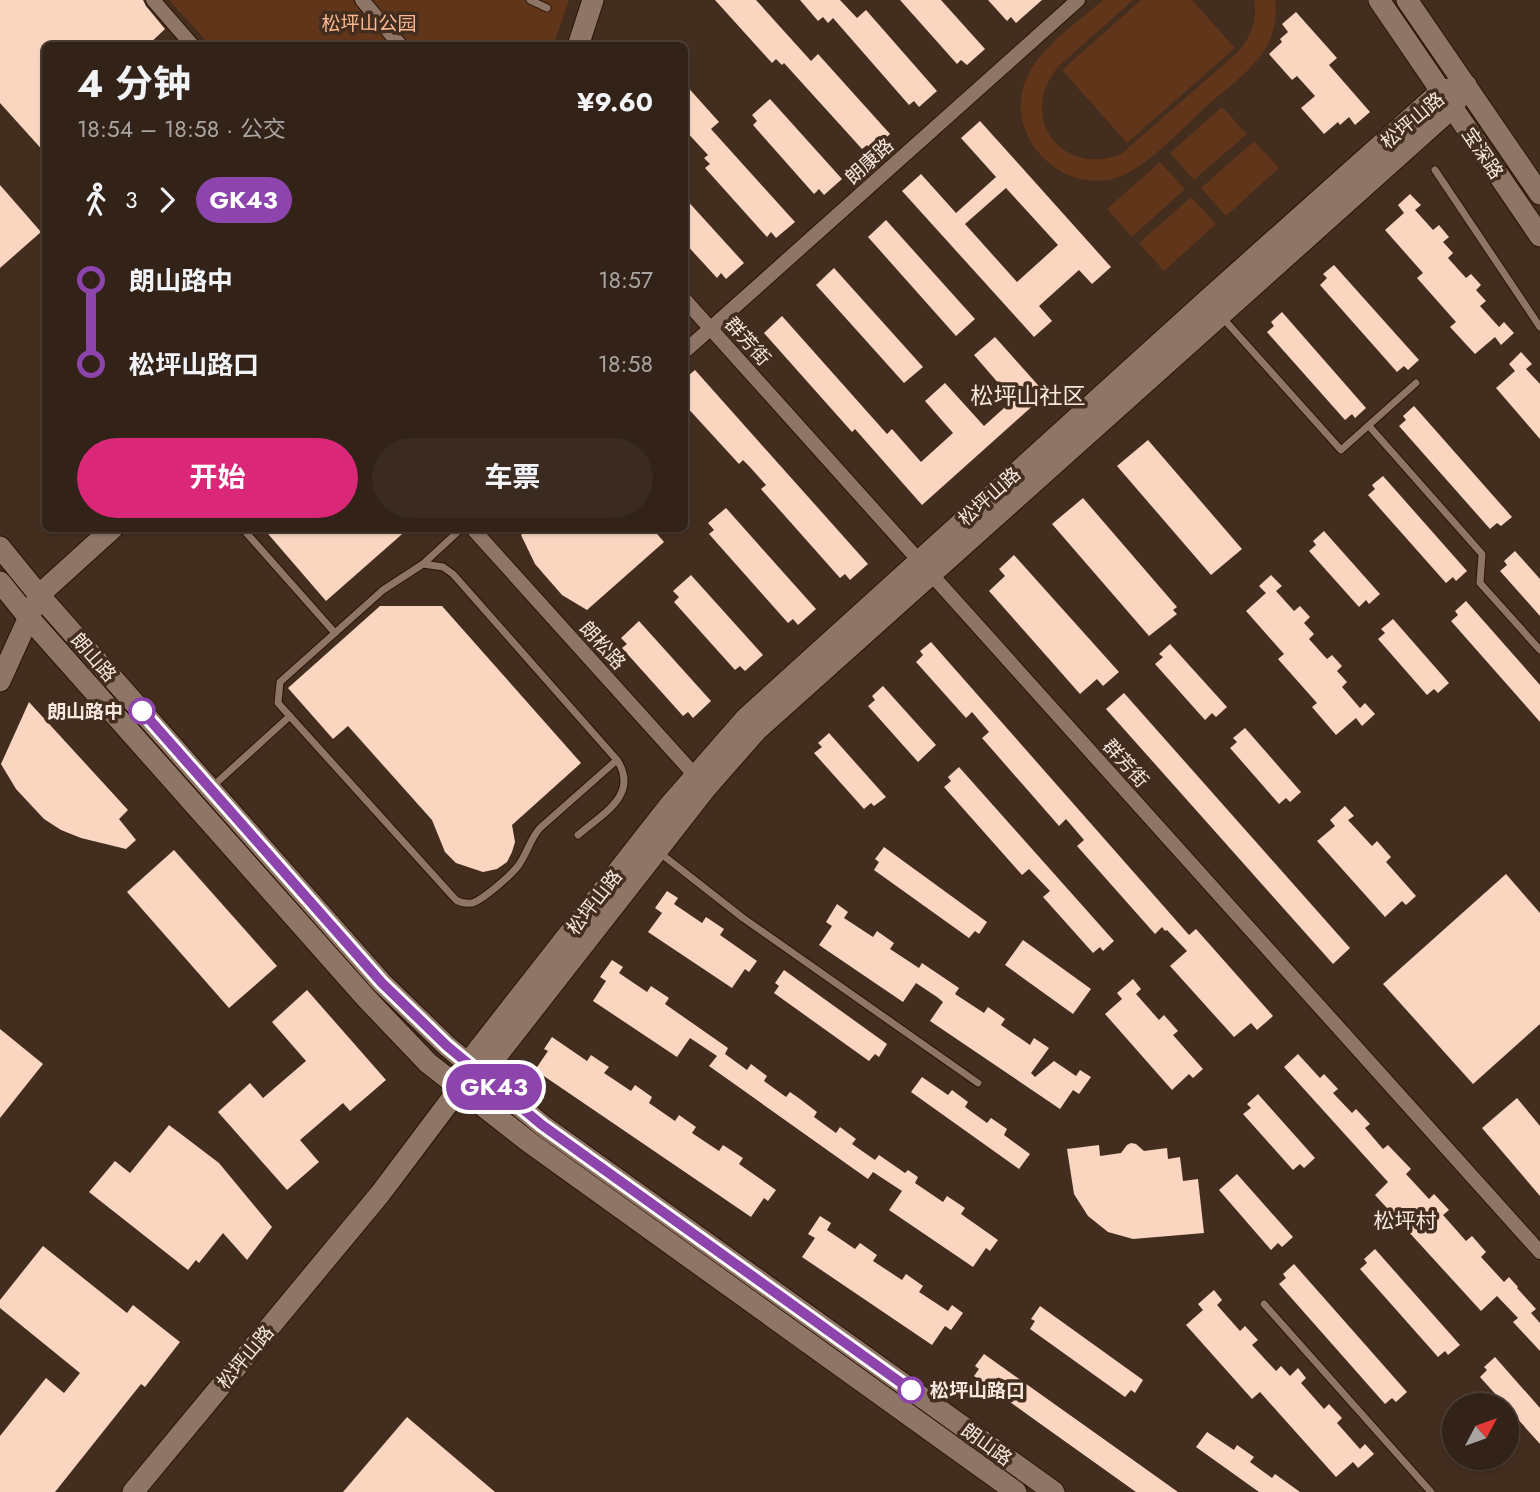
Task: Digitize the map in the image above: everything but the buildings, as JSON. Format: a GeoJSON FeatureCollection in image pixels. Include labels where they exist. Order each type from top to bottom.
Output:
{"type":"FeatureCollection","features":[{"type":"Feature","properties":{"kind":"main road"},"geometry":{"type":"LineString","coordinates":[[579,42],[593,0]]}},
{"type":"Feature","properties":{"kind":"main road","name":"宝深路"},"geometry":{"type":"LineString","coordinates":[[1379,0],[1540,236]]}},
{"type":"Feature","properties":{"kind":"main road","name":"宝深路"},"geometry":{"type":"LineString","coordinates":[[1407,0],[1540,194]]}},
{"type":"Feature","properties":{"kind":"main road","name":"松坪山路"},"geometry":{"type":"LineString","coordinates":[[133,1492],[380,1194],[700,782],[726,763],[924,566],[1446,99],[1466,85]]}},
{"type":"Feature","properties":{"kind":"main road"},"geometry":{"type":"LineString","coordinates":[[0,681],[39,596],[109,532]]}},
{"type":"Feature","properties":{"kind":"main road","name":"朗山路"},"geometry":{"type":"LineString","coordinates":[[0,547],[39,596],[382,983],[474,1070],[542,1125],[1054,1492]]}},
{"type":"Feature","properties":{"kind":"main road","name":"朗山路"},"geometry":{"type":"LineString","coordinates":[[0,582],[366,998],[459,1090],[1016,1492]]}},
{"type":"Feature","properties":{"kind":"street"},"geometry":{"type":"LineString","coordinates":[[153,0],[190,42]]}},
{"type":"Feature","properties":{"kind":"street"},"geometry":{"type":"LineString","coordinates":[[362,0],[398,42]]}},
{"type":"Feature","properties":{"kind":"street","name":"朗康路"},"geometry":{"type":"LineString","coordinates":[[688,348],[1079,0]]}},
{"type":"Feature","properties":{"kind":"street","name":"群芳街"},"geometry":{"type":"LineString","coordinates":[[688,303],[1540,1252]]}},
{"type":"Feature","properties":{"kind":"street","name":"朗松路"},"geometry":{"type":"LineString","coordinates":[[480,532],[700,782]]}},
{"type":"Feature","properties":{"kind":"lane"},"geometry":{"type":"LineString","coordinates":[[530,0],[547,8]]}},
{"type":"Feature","properties":{"kind":"lane"},"geometry":{"type":"LineString","coordinates":[[1435,170],[1540,327]]}},
{"type":"Feature","properties":{"kind":"lane"},"geometry":{"type":"LineString","coordinates":[[1213,307],[1341,450],[1416,383]]}},
{"type":"Feature","properties":{"kind":"lane"},"geometry":{"type":"LineString","coordinates":[[1369,426],[1482,554],[1480,583],[1540,650]]}},
{"type":"Feature","properties":{"kind":"lane"},"geometry":{"type":"LineString","coordinates":[[246,532],[335,633]]}},
{"type":"Feature","properties":{"kind":"lane"},"geometry":{"type":"LineString","coordinates":[[458,532],[423,564],[383,590],[280,682],[278,702],[456,901],[463,904],[477,901],[518,867],[540,828],[617,760]]}},
{"type":"Feature","properties":{"kind":"lane"},"geometry":{"type":"LineString","coordinates":[[423,564],[434,564],[453,574],[617,760],[625,777],[624,790],[617,800],[578,835]]}},
{"type":"Feature","properties":{"kind":"lane"},"geometry":{"type":"LineString","coordinates":[[210,788],[290,716]]}},
{"type":"Feature","properties":{"kind":"lane"},"geometry":{"type":"LineString","coordinates":[[650,845],[743,918],[978,1083]]}},
{"type":"Feature","properties":{"kind":"lane"},"geometry":{"type":"LineString","coordinates":[[1264,1304],[1431,1492]]}},
{"type":"Feature","properties":{"kind":"green space","name":"松坪山公园"},"geometry":{"type":"Polygon","coordinates":[[[169,0],[569,0],[554,42],[207,42],[169,0]]]}},
{"type":"Feature","properties":{"kind":"green space"},"geometry":{"type":"Polygon","coordinates":[[[1103,0],[1133,0],[1059,66],[1047,85],[1042,104],[1044,122],[1051,137],[1064,150],[1080,157],[1099,159],[1121,154],[1238,52],[1252,28],[1254,0],[1275,0],[1276,14],[1274,29],[1265,49],[1238,80],[1140,165],[1116,178],[1094,181],[1073,177],[1039,154],[1028,136],[1022,117],[1021,96],[1028,75],[1042,54],[1103,0]]]}},
{"type":"Feature","properties":{"kind":"green space"},"geometry":{"type":"Polygon","coordinates":[[[1141,0],[1192,0],[1235,48],[1127,143],[1062,70],[1141,0]]]}},
{"type":"Feature","properties":{"kind":"green space"},"geometry":{"type":"Polygon","coordinates":[[[1222,107],[1247,134],[1194,180],[1170,153],[1222,107]]]}},
{"type":"Feature","properties":{"kind":"green space"},"geometry":{"type":"Polygon","coordinates":[[[1254,141],[1279,168],[1226,216],[1201,188],[1254,141]]]}},
{"type":"Feature","properties":{"kind":"green space"},"geometry":{"type":"Polygon","coordinates":[[[1160,162],[1185,189],[1132,237],[1107,209],[1160,162]]]}},
{"type":"Feature","properties":{"kind":"green space"},"geometry":{"type":"Polygon","coordinates":[[[1191,197],[1216,224],[1164,271],[1139,243],[1191,197]]]}},
{"type":"Feature","properties":{"kind":"bus line","name":"GK43"},"geometry":{"type":"LineString","coordinates":[[142,711],[382,983],[447,1046],[542,1125],[911,1390]]}},
{"type":"Feature","properties":{"kind":"place","name":"朗山路中"},"geometry":{"type":"Point","coordinates":[142,711]}},
{"type":"Feature","properties":{"kind":"place","name":"松坪山路口"},"geometry":{"type":"Point","coordinates":[911,1390]}},
{"type":"Feature","properties":{"kind":"district","name":"松坪山社区"},"geometry":{"type":"Point","coordinates":[1028,396]}},
{"type":"Feature","properties":{"kind":"district","name":"松坪村"},"geometry":{"type":"Point","coordinates":[1405,1221]}}]}
